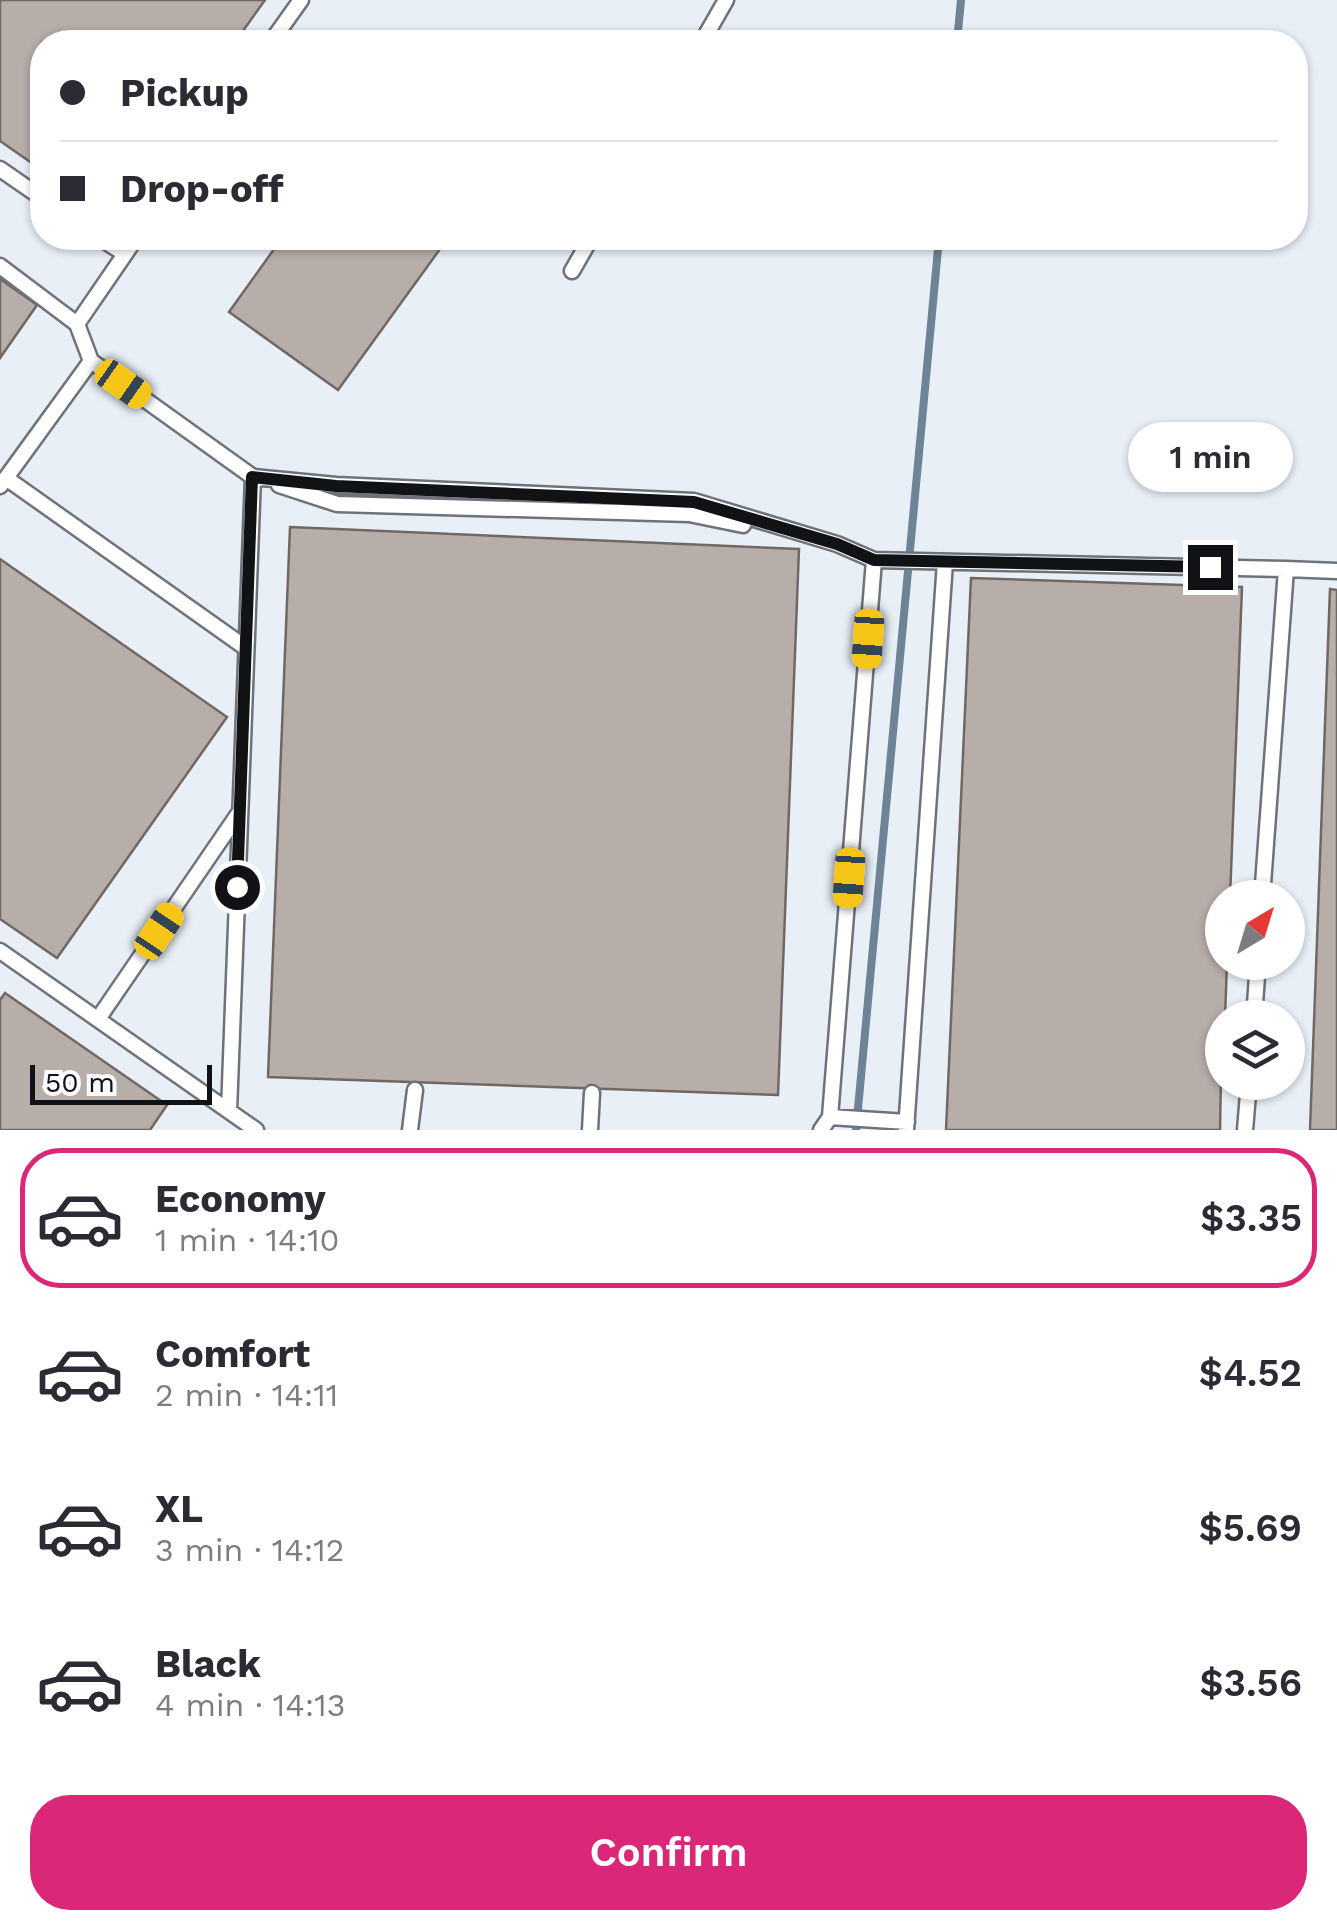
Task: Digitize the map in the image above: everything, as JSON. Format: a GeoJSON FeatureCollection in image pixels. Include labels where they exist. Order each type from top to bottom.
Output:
{"type":"FeatureCollection","features":[{"type":"Feature","properties":{"kind":"lane"},"geometry":{"type":"LineString","coordinates":[[280,30],[301,0]]}},
{"type":"Feature","properties":{"kind":"lane"},"geometry":{"type":"LineString","coordinates":[[709,30],[726,0]]}},
{"type":"Feature","properties":{"kind":"lane"},"geometry":{"type":"LineString","coordinates":[[0,170],[30,190]]}},
{"type":"Feature","properties":{"kind":"lane"},"geometry":{"type":"LineString","coordinates":[[119,250],[125,254]]}},
{"type":"Feature","properties":{"kind":"lane"},"geometry":{"type":"LineString","coordinates":[[77,324],[128,250]]}},
{"type":"Feature","properties":{"kind":"lane"},"geometry":{"type":"LineString","coordinates":[[572,271],[584,250]]}},
{"type":"Feature","properties":{"kind":"lane"},"geometry":{"type":"LineString","coordinates":[[0,266],[77,324],[91,362],[252,477],[337,504],[689,514],[837,544]]}},
{"type":"Feature","properties":{"kind":"lane"},"geometry":{"type":"LineString","coordinates":[[91,362],[3,482],[246,648]]}},
{"type":"Feature","properties":{"kind":"lane"},"geometry":{"type":"LineString","coordinates":[[252,477],[336,486],[694,502],[837,544],[874,560],[1337,571]]}},
{"type":"Feature","properties":{"kind":"lane"},"geometry":{"type":"LineString","coordinates":[[229,1111],[252,477]]}},
{"type":"Feature","properties":{"kind":"lane"},"geometry":{"type":"LineString","coordinates":[[822,1130],[830,1116],[874,560]]}},
{"type":"Feature","properties":{"kind":"lane"},"geometry":{"type":"LineString","coordinates":[[830,1116],[906,1126],[945,562]]}},
{"type":"Feature","properties":{"kind":"lane"},"geometry":{"type":"LineString","coordinates":[[1263,880],[1286,568]]}},
{"type":"Feature","properties":{"kind":"lane"},"geometry":{"type":"LineString","coordinates":[[98,1019],[240,813]]}},
{"type":"Feature","properties":{"kind":"lane"},"geometry":{"type":"LineString","coordinates":[[0,951],[256,1130]]}},
{"type":"Feature","properties":{"kind":"lane"},"geometry":{"type":"LineString","coordinates":[[410,1130],[415,1090]]}},
{"type":"Feature","properties":{"kind":"lane"},"geometry":{"type":"LineString","coordinates":[[590,1130],[592,1092]]}},
{"type":"Feature","properties":{"kind":"lane"},"geometry":{"type":"LineString","coordinates":[[1246,1130],[1248,1100]]}},
{"type":"Feature","properties":{"kind":"building"},"geometry":{"type":"Polygon","coordinates":[[[0,0],[265,0],[244,30],[30,30],[30,162],[0,141],[0,0]]]}},
{"type":"Feature","properties":{"kind":"building"},"geometry":{"type":"Polygon","coordinates":[[[273,250],[439,250],[338,390],[229,312],[273,250]]]}},
{"type":"Feature","properties":{"kind":"building"},"geometry":{"type":"Polygon","coordinates":[[[0,279],[37,305],[0,358],[0,279]]]}},
{"type":"Feature","properties":{"kind":"building"},"geometry":{"type":"Polygon","coordinates":[[[290,527],[799,549],[778,1095],[268,1077],[290,527]]]}},
{"type":"Feature","properties":{"kind":"building"},"geometry":{"type":"Polygon","coordinates":[[[0,559],[227,717],[57,958],[0,919],[0,559]]]}},
{"type":"Feature","properties":{"kind":"building"},"geometry":{"type":"Polygon","coordinates":[[[971,578],[1242,587],[1231,880],[1205,880],[1205,980],[1226,980],[1226,1000],[1205,1000],[1205,1100],[1221,1100],[1220,1130],[946,1130],[971,578]]]}},
{"type":"Feature","properties":{"kind":"building"},"geometry":{"type":"Polygon","coordinates":[[[1330,589],[1337,590],[1337,1130],[1310,1130],[1330,589]]]}},
{"type":"Feature","properties":{"kind":"building"},"geometry":{"type":"Polygon","coordinates":[[[5,993],[167,1105],[150,1130],[0,1130],[0,1000],[5,993]]]}},
{"type":"Feature","properties":{"kind":"waterway"},"geometry":{"type":"LineString","coordinates":[[958,30],[961,0]]}},
{"type":"Feature","properties":{"kind":"waterway"},"geometry":{"type":"LineString","coordinates":[[856,1130],[938,250]]}},
{"type":"Feature","properties":{"kind":"route"},"geometry":{"type":"LineString","coordinates":[[237,887],[252,477],[336,486],[694,502],[837,544],[874,560],[1210,567]]}}]}
